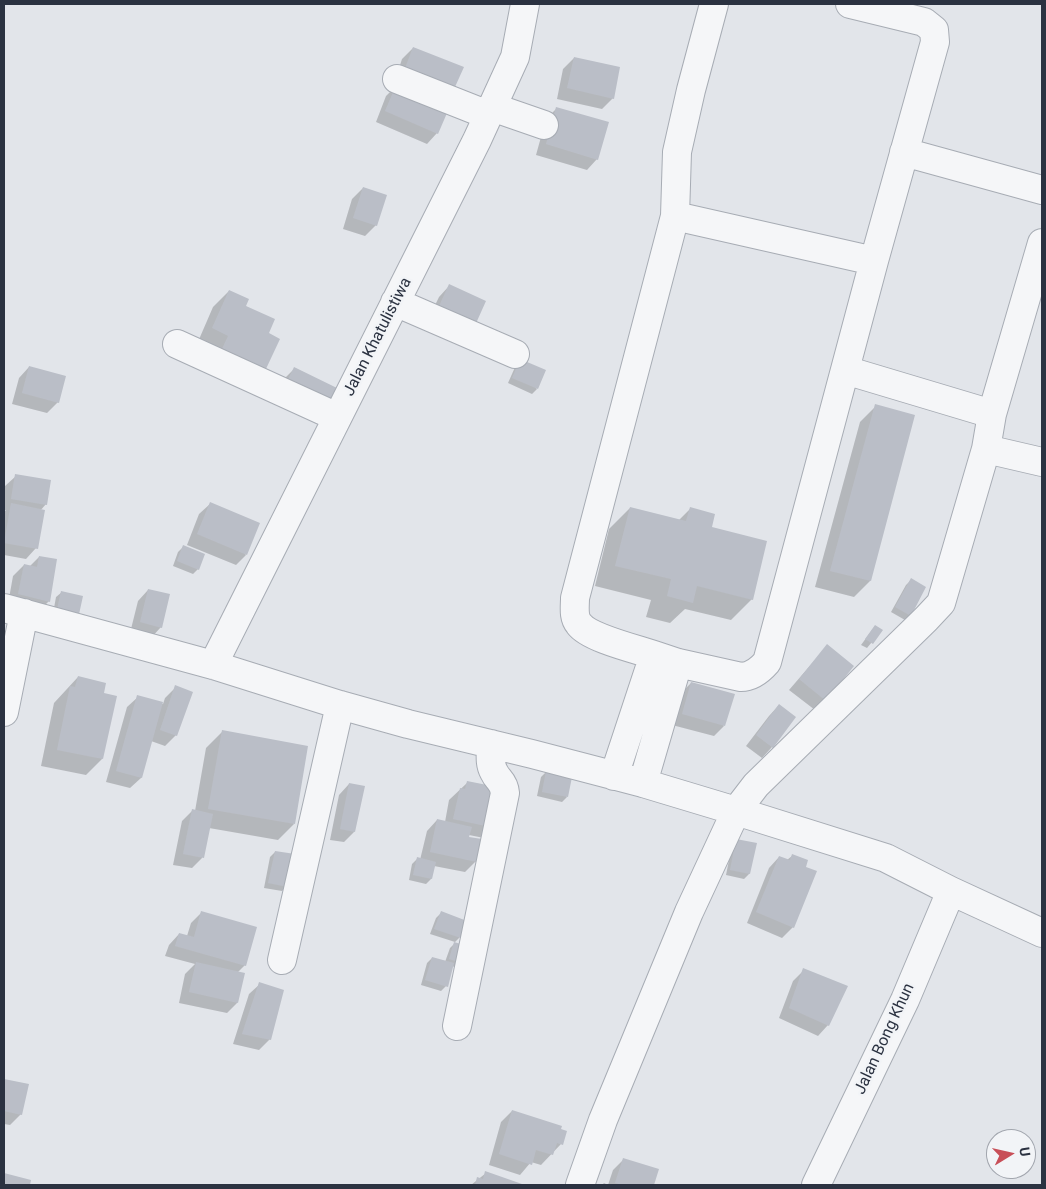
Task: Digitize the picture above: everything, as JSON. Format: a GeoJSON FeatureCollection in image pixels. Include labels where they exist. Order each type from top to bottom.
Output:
{"type":"FeatureCollection","features":[{"type":"Feature","properties":{"kind":"street","name":"Jalan Khatulistiwa"},"geometry":{"type":"LineString","coordinates":[[213,665],[490,111],[514,57],[525,4]]}},
{"type":"Feature","properties":{"kind":"street"},"geometry":{"type":"LineString","coordinates":[[714,4],[691,90],[678,152],[674,216],[575,598],[575,612],[578,623],[588,633],[666,659],[748,677],[760,670],[767,662],[874,261],[935,42],[934,30],[924,22],[850,4]]}},
{"type":"Feature","properties":{"kind":"street"},"geometry":{"type":"LineString","coordinates":[[397,79],[490,111],[544,125]]}},
{"type":"Feature","properties":{"kind":"street"},"geometry":{"type":"LineString","coordinates":[[904,152],[1042,190]]}},
{"type":"Feature","properties":{"kind":"street"},"geometry":{"type":"LineString","coordinates":[[674,216],[874,261]]}},
{"type":"Feature","properties":{"kind":"street"},"geometry":{"type":"LineString","coordinates":[[580,1185],[603,1120],[689,912],[736,811],[756,784],[926,619],[941,602],[986,449],[992,414],[1042,243]]}},
{"type":"Feature","properties":{"kind":"street"},"geometry":{"type":"LineString","coordinates":[[395,302],[515,354]]}},
{"type":"Feature","properties":{"kind":"street"},"geometry":{"type":"LineString","coordinates":[[177,344],[338,417]]}},
{"type":"Feature","properties":{"kind":"street"},"geometry":{"type":"LineString","coordinates":[[845,370],[992,414]]}},
{"type":"Feature","properties":{"kind":"street"},"geometry":{"type":"LineString","coordinates":[[986,449],[1042,462]]}},
{"type":"Feature","properties":{"kind":"street"},"geometry":{"type":"LineString","coordinates":[[4,712],[14,610],[213,665],[340,705],[408,724],[644,783],[886,858],[951,891],[1042,933]]}},
{"type":"Feature","properties":{"kind":"street"},"geometry":{"type":"LineString","coordinates":[[614,776],[666,659]]}},
{"type":"Feature","properties":{"kind":"street"},"geometry":{"type":"LineString","coordinates":[[644,783],[666,659]]}},
{"type":"Feature","properties":{"kind":"street"},"geometry":{"type":"LineString","coordinates":[[282,960],[340,705]]}},
{"type":"Feature","properties":{"kind":"street"},"geometry":{"type":"LineString","coordinates":[[457,1026],[505,793],[504,785],[495,774],[490,762],[491,744]]}},
{"type":"Feature","properties":{"kind":"street","name":"Jalan Bong Khun"},"geometry":{"type":"LineString","coordinates":[[816,1185],[905,1000],[951,891]]}},
{"type":"Feature","properties":{"kind":"building"},"geometry":{"type":"Polygon","coordinates":[[[413,47],[464,67],[450,98],[401,79],[413,47]]]}},
{"type":"Feature","properties":{"kind":"building"},"geometry":{"type":"Polygon","coordinates":[[[574,57],[620,67],[614,99],[567,88],[574,57]]]}},
{"type":"Feature","properties":{"kind":"building"},"geometry":{"type":"Polygon","coordinates":[[[397,83],[450,106],[438,134],[385,111],[397,83]]]}},
{"type":"Feature","properties":{"kind":"building"},"geometry":{"type":"Polygon","coordinates":[[[556,107],[609,122],[598,160],[546,144],[556,107]]]}},
{"type":"Feature","properties":{"kind":"building"},"geometry":{"type":"Polygon","coordinates":[[[363,187],[387,195],[377,226],[353,218],[363,187]]]}},
{"type":"Feature","properties":{"kind":"building"},"geometry":{"type":"Polygon","coordinates":[[[449,284],[486,301],[473,330],[436,313],[449,284]]]}},
{"type":"Feature","properties":{"kind":"building"},"geometry":{"type":"Polygon","coordinates":[[[229,290],[249,299],[246,306],[275,319],[269,333],[280,339],[265,371],[221,351],[228,336],[212,328],[229,290]]]}},
{"type":"Feature","properties":{"kind":"building"},"geometry":{"type":"Polygon","coordinates":[[[520,359],[546,370],[538,389],[512,378],[520,359]]]}},
{"type":"Feature","properties":{"kind":"building"},"geometry":{"type":"Polygon","coordinates":[[[29,366],[66,376],[59,403],[22,393],[29,366]]]}},
{"type":"Feature","properties":{"kind":"building"},"geometry":{"type":"Polygon","coordinates":[[[294,367],[337,388],[328,407],[285,386],[294,367]]]}},
{"type":"Feature","properties":{"kind":"building"},"geometry":{"type":"Polygon","coordinates":[[[875,404],[915,415],[871,581],[830,571],[875,404]]]}},
{"type":"Feature","properties":{"kind":"building"},"geometry":{"type":"Polygon","coordinates":[[[15,474],[51,480],[47,505],[11,499],[15,474]]]}},
{"type":"Feature","properties":{"kind":"building"},"geometry":{"type":"Polygon","coordinates":[[[210,502],[260,523],[247,555],[197,534],[210,502]]]}},
{"type":"Feature","properties":{"kind":"building"},"geometry":{"type":"Polygon","coordinates":[[[11,503],[45,510],[38,549],[4,543],[11,503]]]}},
{"type":"Feature","properties":{"kind":"building"},"geometry":{"type":"Polygon","coordinates":[[[630,507],[686,521],[690,507],[715,514],[712,527],[767,541],[753,600],[697,586],[693,603],[667,596],[671,579],[615,566],[630,507]]]}},
{"type":"Feature","properties":{"kind":"building"},"geometry":{"type":"Polygon","coordinates":[[[183,545],[205,554],[199,570],[177,561],[183,545]]]}},
{"type":"Feature","properties":{"kind":"building"},"geometry":{"type":"Polygon","coordinates":[[[39,556],[57,559],[50,602],[18,594],[24,564],[37,567],[39,556]]]}},
{"type":"Feature","properties":{"kind":"building"},"geometry":{"type":"Polygon","coordinates":[[[911,578],[926,587],[911,616],[895,607],[911,578]]]}},
{"type":"Feature","properties":{"kind":"building"},"geometry":{"type":"Polygon","coordinates":[[[148,589],[170,594],[162,628],[140,622],[148,589]]]}},
{"type":"Feature","properties":{"kind":"building"},"geometry":{"type":"Polygon","coordinates":[[[61,591],[83,596],[78,619],[56,614],[61,591]]]}},
{"type":"Feature","properties":{"kind":"building"},"geometry":{"type":"Polygon","coordinates":[[[875,625],[883,630],[873,644],[865,639],[875,625]]]}},
{"type":"Feature","properties":{"kind":"building"},"geometry":{"type":"Polygon","coordinates":[[[827,644],[854,666],[826,701],[799,679],[827,644]]]}},
{"type":"Feature","properties":{"kind":"building"},"geometry":{"type":"Polygon","coordinates":[[[78,676],[106,683],[104,693],[117,696],[103,759],[57,750],[70,686],[75,687],[78,676]]]}},
{"type":"Feature","properties":{"kind":"building"},"geometry":{"type":"Polygon","coordinates":[[[691,682],[735,694],[725,726],[682,714],[691,682]]]}},
{"type":"Feature","properties":{"kind":"building"},"geometry":{"type":"Polygon","coordinates":[[[175,685],[193,692],[177,736],[160,730],[175,685]]]}},
{"type":"Feature","properties":{"kind":"building"},"geometry":{"type":"Polygon","coordinates":[[[137,695],[163,702],[142,778],[116,771],[137,695]]]}},
{"type":"Feature","properties":{"kind":"building"},"geometry":{"type":"Polygon","coordinates":[[[779,704],[796,717],[773,748],[756,735],[779,704]]]}},
{"type":"Feature","properties":{"kind":"building"},"geometry":{"type":"Polygon","coordinates":[[[222,730],[308,746],[295,824],[208,809],[222,730]]]}},
{"type":"Feature","properties":{"kind":"building"},"geometry":{"type":"Polygon","coordinates":[[[546,771],[572,777],[568,797],[542,792],[546,771]]]}},
{"type":"Feature","properties":{"kind":"building"},"geometry":{"type":"Polygon","coordinates":[[[467,781],[497,787],[495,828],[453,819],[460,788],[465,789],[467,781]]]}},
{"type":"Feature","properties":{"kind":"building"},"geometry":{"type":"Polygon","coordinates":[[[349,783],[365,786],[355,832],[340,829],[349,783]]]}},
{"type":"Feature","properties":{"kind":"building"},"geometry":{"type":"Polygon","coordinates":[[[192,809],[213,814],[204,858],[183,854],[192,809]]]}},
{"type":"Feature","properties":{"kind":"building"},"geometry":{"type":"Polygon","coordinates":[[[437,819],[472,827],[469,837],[482,839],[477,862],[430,852],[437,819]]]}},
{"type":"Feature","properties":{"kind":"building"},"geometry":{"type":"Polygon","coordinates":[[[736,839],[757,843],[750,874],[730,870],[736,839]]]}},
{"type":"Feature","properties":{"kind":"building"},"geometry":{"type":"Polygon","coordinates":[[[275,851],[295,854],[288,887],[268,883],[275,851]]]}},
{"type":"Feature","properties":{"kind":"building"},"geometry":{"type":"Polygon","coordinates":[[[792,854],[808,860],[806,867],[817,871],[794,928],[756,912],[779,856],[790,860],[792,854]]]}},
{"type":"Feature","properties":{"kind":"building"},"geometry":{"type":"Polygon","coordinates":[[[417,857],[436,862],[432,879],[413,875],[417,857]]]}},
{"type":"Feature","properties":{"kind":"building"},"geometry":{"type":"Polygon","coordinates":[[[201,911],[257,927],[246,966],[175,946],[179,933],[194,937],[201,911]]]}},
{"type":"Feature","properties":{"kind":"building"},"geometry":{"type":"Polygon","coordinates":[[[441,911],[467,921],[461,938],[434,929],[441,911]]]}},
{"type":"Feature","properties":{"kind":"building"},"geometry":{"type":"Polygon","coordinates":[[[454,942],[471,947],[466,964],[449,959],[454,942]]]}},
{"type":"Feature","properties":{"kind":"building"},"geometry":{"type":"Polygon","coordinates":[[[432,957],[454,963],[448,987],[425,980],[432,957]]]}},
{"type":"Feature","properties":{"kind":"building"},"geometry":{"type":"Polygon","coordinates":[[[196,962],[245,973],[238,1003],[189,992],[196,962]]]}},
{"type":"Feature","properties":{"kind":"building"},"geometry":{"type":"Polygon","coordinates":[[[803,968],[848,986],[829,1026],[789,1008],[803,968]]]}},
{"type":"Feature","properties":{"kind":"building"},"geometry":{"type":"Polygon","coordinates":[[[259,982],[284,990],[271,1040],[242,1034],[259,982]]]}},
{"type":"Feature","properties":{"kind":"building"},"geometry":{"type":"Polygon","coordinates":[[[4,1079],[29,1084],[22,1115],[4,1111],[4,1079]]]}},
{"type":"Feature","properties":{"kind":"building"},"geometry":{"type":"Polygon","coordinates":[[[512,1110],[562,1126],[561,1129],[567,1131],[563,1145],[557,1143],[553,1155],[536,1150],[532,1165],[499,1154],[512,1110]]]}},
{"type":"Feature","properties":{"kind":"building"},"geometry":{"type":"Polygon","coordinates":[[[623,1158],[659,1169],[654,1185],[623,1185],[615,1183],[623,1158]]]}},
{"type":"Feature","properties":{"kind":"building"},"geometry":{"type":"Polygon","coordinates":[[[485,1171],[522,1184],[475,1185],[477,1177],[483,1179],[485,1171]]]}},
{"type":"Feature","properties":{"kind":"building"},"geometry":{"type":"Polygon","coordinates":[[[4,1173],[31,1180],[30,1185],[4,1185],[4,1173]]]}}]}
